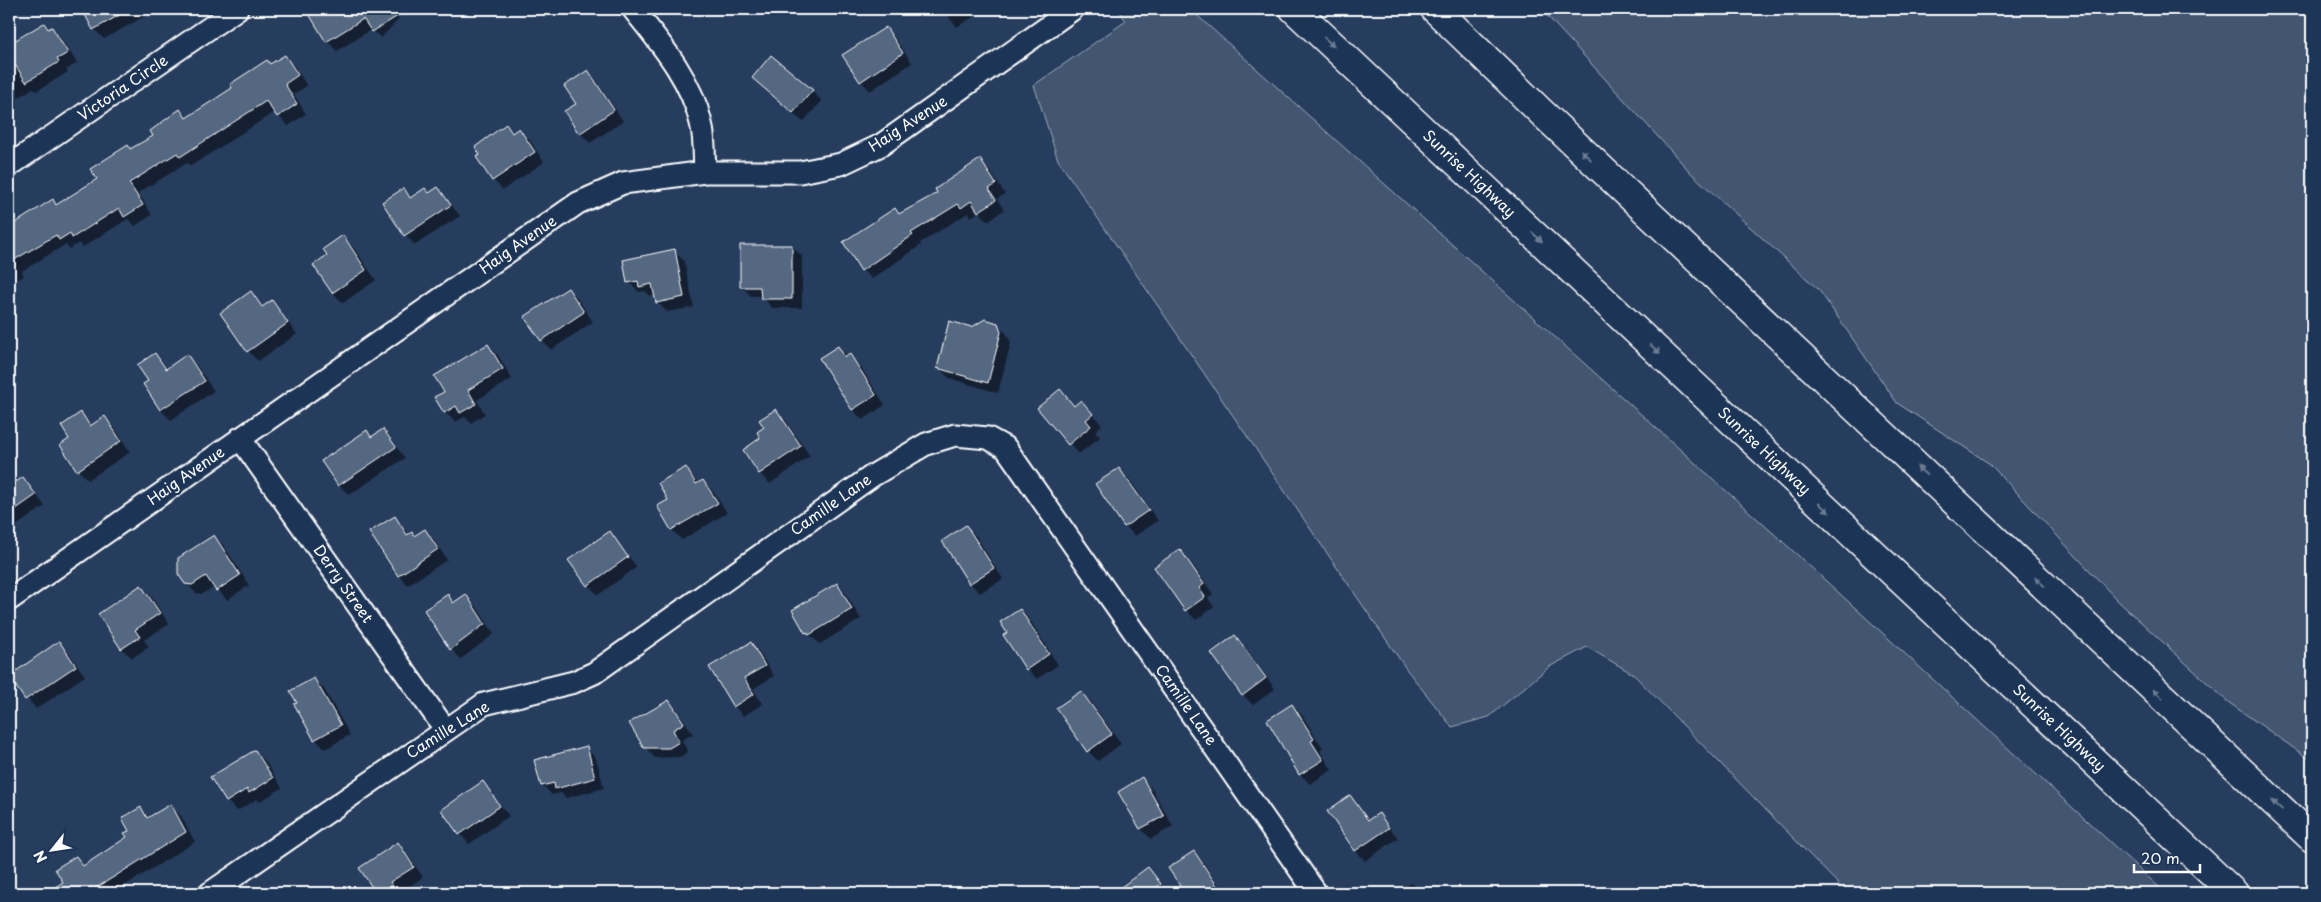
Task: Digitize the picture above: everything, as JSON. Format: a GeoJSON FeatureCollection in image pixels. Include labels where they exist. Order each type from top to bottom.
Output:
{"type":"FeatureCollection","features":[{"type":"Feature","properties":{"kind":"highway","name":"Sunrise Highway"},"geometry":{"type":"LineString","coordinates":[[1294,9],[2234,893]]}},
{"type":"Feature","properties":{"kind":"highway"},"geometry":{"type":"LineString","coordinates":[[1435,9],[1540,111],[2312,838]]}},
{"type":"Feature","properties":{"kind":"highway"},"geometry":{"type":"LineString","coordinates":[[1459,9],[1540,111]]}},
{"type":"Feature","properties":{"kind":"street","name":"Victoria Circle"},"geometry":{"type":"LineString","coordinates":[[9,166],[236,9]]}},
{"type":"Feature","properties":{"kind":"street"},"geometry":{"type":"LineString","coordinates":[[633,9],[673,59],[695,101],[702,124],[705,172]]}},
{"type":"Feature","properties":{"kind":"street","name":"Haig Avenue"},"geometry":{"type":"LineString","coordinates":[[9,600],[578,204],[622,183],[705,172],[800,172],[840,164],[880,145],[1073,9]]}},
{"type":"Feature","properties":{"kind":"street","name":"Camille Lane"},"geometry":{"type":"LineString","coordinates":[[210,893],[445,729],[484,704],[574,682],[594,673],[872,476],[926,444],[955,435],[988,438],[1006,448],[1020,465],[1316,893]]}},
{"type":"Feature","properties":{"kind":"street","name":"Derry Street"},"geometry":{"type":"LineString","coordinates":[[240,438],[445,729]]}},
{"type":"Feature","properties":{"kind":"shaded area"},"geometry":{"type":"Polygon","coordinates":[[[1118,9],[1190,9],[1802,559],[2160,888],[2160,893],[1847,893],[1633,674],[1587,647],[1549,667],[1489,717],[1452,727],[1407,670],[1058,160],[1034,85],[1126,21],[1118,9]]]}},
{"type":"Feature","properties":{"kind":"shaded area"},"geometry":{"type":"Polygon","coordinates":[[[1541,9],[2312,9],[2312,761],[2228,702],[2118,601],[1990,464],[1897,403],[1819,290],[1692,174],[1541,9]]]}},
{"type":"Feature","properties":{"kind":"building"},"geometry":{"type":"Polygon","coordinates":[[[82,9],[130,9],[93,30],[82,9]]]}},
{"type":"Feature","properties":{"kind":"building"},"geometry":{"type":"Polygon","coordinates":[[[306,9],[409,9],[372,32],[363,19],[326,42],[306,9]]]}},
{"type":"Feature","properties":{"kind":"building"},"geometry":{"type":"Polygon","coordinates":[[[44,23],[48,29],[52,27],[68,53],[57,59],[59,62],[26,82],[9,55],[9,44],[44,23]]]}},
{"type":"Feature","properties":{"kind":"building"},"geometry":{"type":"Polygon","coordinates":[[[886,27],[903,53],[860,82],[842,55],[886,27]]]}},
{"type":"Feature","properties":{"kind":"building"},"geometry":{"type":"Polygon","coordinates":[[[285,55],[298,75],[285,84],[297,104],[277,117],[266,101],[180,157],[177,153],[129,183],[143,205],[124,217],[119,208],[72,238],[70,233],[59,240],[56,235],[9,263],[9,227],[53,199],[56,205],[97,179],[90,169],[128,145],[130,149],[153,136],[150,131],[180,109],[186,118],[232,88],[230,84],[267,60],[270,64],[285,55]]]}},
{"type":"Feature","properties":{"kind":"building"},"geometry":{"type":"Polygon","coordinates":[[[771,55],[813,90],[793,113],[752,78],[771,55]]]}},
{"type":"Feature","properties":{"kind":"building"},"geometry":{"type":"Polygon","coordinates":[[[588,70],[614,110],[579,134],[564,111],[576,104],[564,86],[588,70]]]}},
{"type":"Feature","properties":{"kind":"building"},"geometry":{"type":"Polygon","coordinates":[[[506,124],[512,133],[519,128],[535,152],[492,181],[476,157],[480,155],[475,147],[506,124]]]}},
{"type":"Feature","properties":{"kind":"building"},"geometry":{"type":"Polygon","coordinates":[[[980,159],[996,184],[989,189],[996,200],[978,212],[971,201],[961,208],[958,204],[911,233],[913,235],[861,271],[843,242],[895,208],[899,214],[937,193],[935,189],[980,159]]]}},
{"type":"Feature","properties":{"kind":"building"},"geometry":{"type":"Polygon","coordinates":[[[438,187],[451,205],[404,236],[382,202],[404,188],[410,198],[425,188],[429,193],[438,187]]]}},
{"type":"Feature","properties":{"kind":"building"},"geometry":{"type":"Polygon","coordinates":[[[343,235],[366,270],[332,293],[313,265],[327,255],[323,249],[343,235]]]}},
{"type":"Feature","properties":{"kind":"building"},"geometry":{"type":"Polygon","coordinates":[[[740,245],[792,245],[792,299],[761,299],[760,287],[740,287],[740,245]]]}},
{"type":"Feature","properties":{"kind":"building"},"geometry":{"type":"Polygon","coordinates":[[[675,249],[684,297],[656,303],[652,284],[639,287],[638,281],[627,283],[623,260],[675,249]]]}},
{"type":"Feature","properties":{"kind":"building"},"geometry":{"type":"Polygon","coordinates":[[[568,288],[584,312],[541,341],[524,317],[568,288]]]}},
{"type":"Feature","properties":{"kind":"building"},"geometry":{"type":"Polygon","coordinates":[[[251,291],[262,307],[272,300],[288,323],[247,352],[220,313],[251,291]]]}},
{"type":"Feature","properties":{"kind":"building"},"geometry":{"type":"Polygon","coordinates":[[[985,319],[998,323],[1001,332],[988,383],[937,368],[949,321],[972,327],[985,319]]]}},
{"type":"Feature","properties":{"kind":"building"},"geometry":{"type":"Polygon","coordinates":[[[488,344],[503,369],[468,390],[476,404],[460,413],[456,406],[444,413],[434,397],[444,392],[434,376],[488,344]]]}},
{"type":"Feature","properties":{"kind":"building"},"geometry":{"type":"Polygon","coordinates":[[[838,346],[845,357],[850,354],[876,395],[852,410],[819,358],[838,346]]]}},
{"type":"Feature","properties":{"kind":"building"},"geometry":{"type":"Polygon","coordinates":[[[155,353],[166,369],[187,354],[205,381],[160,410],[143,384],[148,381],[137,365],[155,353]]]}},
{"type":"Feature","properties":{"kind":"building"},"geometry":{"type":"Polygon","coordinates":[[[1060,389],[1074,406],[1081,400],[1093,414],[1086,420],[1091,426],[1068,445],[1037,408],[1060,389]]]}},
{"type":"Feature","properties":{"kind":"building"},"geometry":{"type":"Polygon","coordinates":[[[776,409],[801,446],[759,474],[743,450],[760,438],[757,432],[764,427],[759,420],[776,409]]]}},
{"type":"Feature","properties":{"kind":"building"},"geometry":{"type":"Polygon","coordinates":[[[81,412],[90,426],[105,416],[121,441],[77,471],[60,445],[69,439],[61,426],[81,412]]]}},
{"type":"Feature","properties":{"kind":"building"},"geometry":{"type":"Polygon","coordinates":[[[383,429],[396,447],[338,486],[321,461],[367,430],[371,437],[383,429]]]}},
{"type":"Feature","properties":{"kind":"building"},"geometry":{"type":"Polygon","coordinates":[[[686,467],[696,484],[703,480],[718,503],[671,530],[657,506],[668,500],[658,483],[686,467]]]}},
{"type":"Feature","properties":{"kind":"building"},"geometry":{"type":"Polygon","coordinates":[[[1119,468],[1149,510],[1124,527],[1095,484],[1119,468]]]}},
{"type":"Feature","properties":{"kind":"building"},"geometry":{"type":"Polygon","coordinates":[[[23,477],[36,495],[9,514],[9,487],[23,477]]]}},
{"type":"Feature","properties":{"kind":"building"},"geometry":{"type":"Polygon","coordinates":[[[395,516],[407,535],[412,532],[414,536],[425,529],[438,549],[398,576],[369,532],[395,516]]]}},
{"type":"Feature","properties":{"kind":"building"},"geometry":{"type":"Polygon","coordinates":[[[966,525],[994,568],[969,584],[942,541],[966,525]]]}},
{"type":"Feature","properties":{"kind":"building"},"geometry":{"type":"Polygon","coordinates":[[[610,531],[628,557],[587,586],[568,560],[610,531]]]}},
{"type":"Feature","properties":{"kind":"building"},"geometry":{"type":"Polygon","coordinates":[[[214,535],[240,575],[216,591],[206,576],[192,585],[185,584],[178,574],[178,558],[214,535]]]}},
{"type":"Feature","properties":{"kind":"building"},"geometry":{"type":"Polygon","coordinates":[[[1180,549],[1204,584],[1199,588],[1205,597],[1185,611],[1154,567],[1180,549]]]}},
{"type":"Feature","properties":{"kind":"building"},"geometry":{"type":"Polygon","coordinates":[[[837,583],[852,609],[809,635],[807,632],[805,633],[792,610],[837,583]]]}},
{"type":"Feature","properties":{"kind":"building"},"geometry":{"type":"Polygon","coordinates":[[[141,585],[160,613],[135,630],[140,637],[121,649],[98,614],[141,585]]]}},
{"type":"Feature","properties":{"kind":"building"},"geometry":{"type":"Polygon","coordinates":[[[448,594],[453,603],[466,594],[485,624],[450,650],[424,610],[448,594]]]}},
{"type":"Feature","properties":{"kind":"building"},"geometry":{"type":"Polygon","coordinates":[[[1020,609],[1049,654],[1026,670],[1003,635],[1007,633],[1000,622],[1020,609]]]}},
{"type":"Feature","properties":{"kind":"building"},"geometry":{"type":"Polygon","coordinates":[[[1235,635],[1266,678],[1242,696],[1211,653],[1235,635]]]}},
{"type":"Feature","properties":{"kind":"building"},"geometry":{"type":"Polygon","coordinates":[[[59,641],[76,666],[25,700],[9,676],[59,641]]]}},
{"type":"Feature","properties":{"kind":"building"},"geometry":{"type":"Polygon","coordinates":[[[751,642],[765,666],[744,678],[754,694],[733,707],[709,667],[751,642]]]}},
{"type":"Feature","properties":{"kind":"building"},"geometry":{"type":"Polygon","coordinates":[[[314,678],[341,725],[314,740],[294,704],[297,703],[290,691],[314,678]]]}},
{"type":"Feature","properties":{"kind":"building"},"geometry":{"type":"Polygon","coordinates":[[[1081,691],[1112,734],[1087,752],[1056,708],[1081,691]]]}},
{"type":"Feature","properties":{"kind":"building"},"geometry":{"type":"Polygon","coordinates":[[[669,700],[684,723],[673,730],[679,742],[669,748],[644,748],[629,723],[669,700]]]}},
{"type":"Feature","properties":{"kind":"building"},"geometry":{"type":"Polygon","coordinates":[[[1292,704],[1314,739],[1311,741],[1323,760],[1299,775],[1267,720],[1292,704]]]}},
{"type":"Feature","properties":{"kind":"building"},"geometry":{"type":"Polygon","coordinates":[[[587,746],[595,778],[555,789],[554,783],[541,786],[534,760],[587,746]]]}},
{"type":"Feature","properties":{"kind":"building"},"geometry":{"type":"Polygon","coordinates":[[[255,750],[273,778],[249,793],[247,789],[226,802],[210,777],[255,750]]]}},
{"type":"Feature","properties":{"kind":"building"},"geometry":{"type":"Polygon","coordinates":[[[1142,777],[1164,816],[1140,829],[1118,792],[1142,777]]]}},
{"type":"Feature","properties":{"kind":"building"},"geometry":{"type":"Polygon","coordinates":[[[483,781],[500,806],[459,835],[441,810],[483,781]]]}},
{"type":"Feature","properties":{"kind":"building"},"geometry":{"type":"Polygon","coordinates":[[[1350,795],[1368,820],[1379,813],[1389,828],[1355,851],[1327,811],[1350,795]]]}},
{"type":"Feature","properties":{"kind":"building"},"geometry":{"type":"Polygon","coordinates":[[[171,804],[186,832],[88,893],[46,893],[63,882],[55,869],[76,856],[83,866],[127,837],[124,833],[129,831],[122,818],[141,807],[147,818],[171,804]]]}},
{"type":"Feature","properties":{"kind":"building"},"geometry":{"type":"Polygon","coordinates":[[[398,842],[414,867],[390,882],[397,893],[376,893],[359,868],[398,842]]]}},
{"type":"Feature","properties":{"kind":"building"},"geometry":{"type":"Polygon","coordinates":[[[1194,851],[1222,893],[1185,893],[1168,868],[1194,851]]]}},
{"type":"Feature","properties":{"kind":"building"},"geometry":{"type":"Polygon","coordinates":[[[1148,867],[1161,884],[1149,893],[1113,893],[1148,867]]]}}]}
